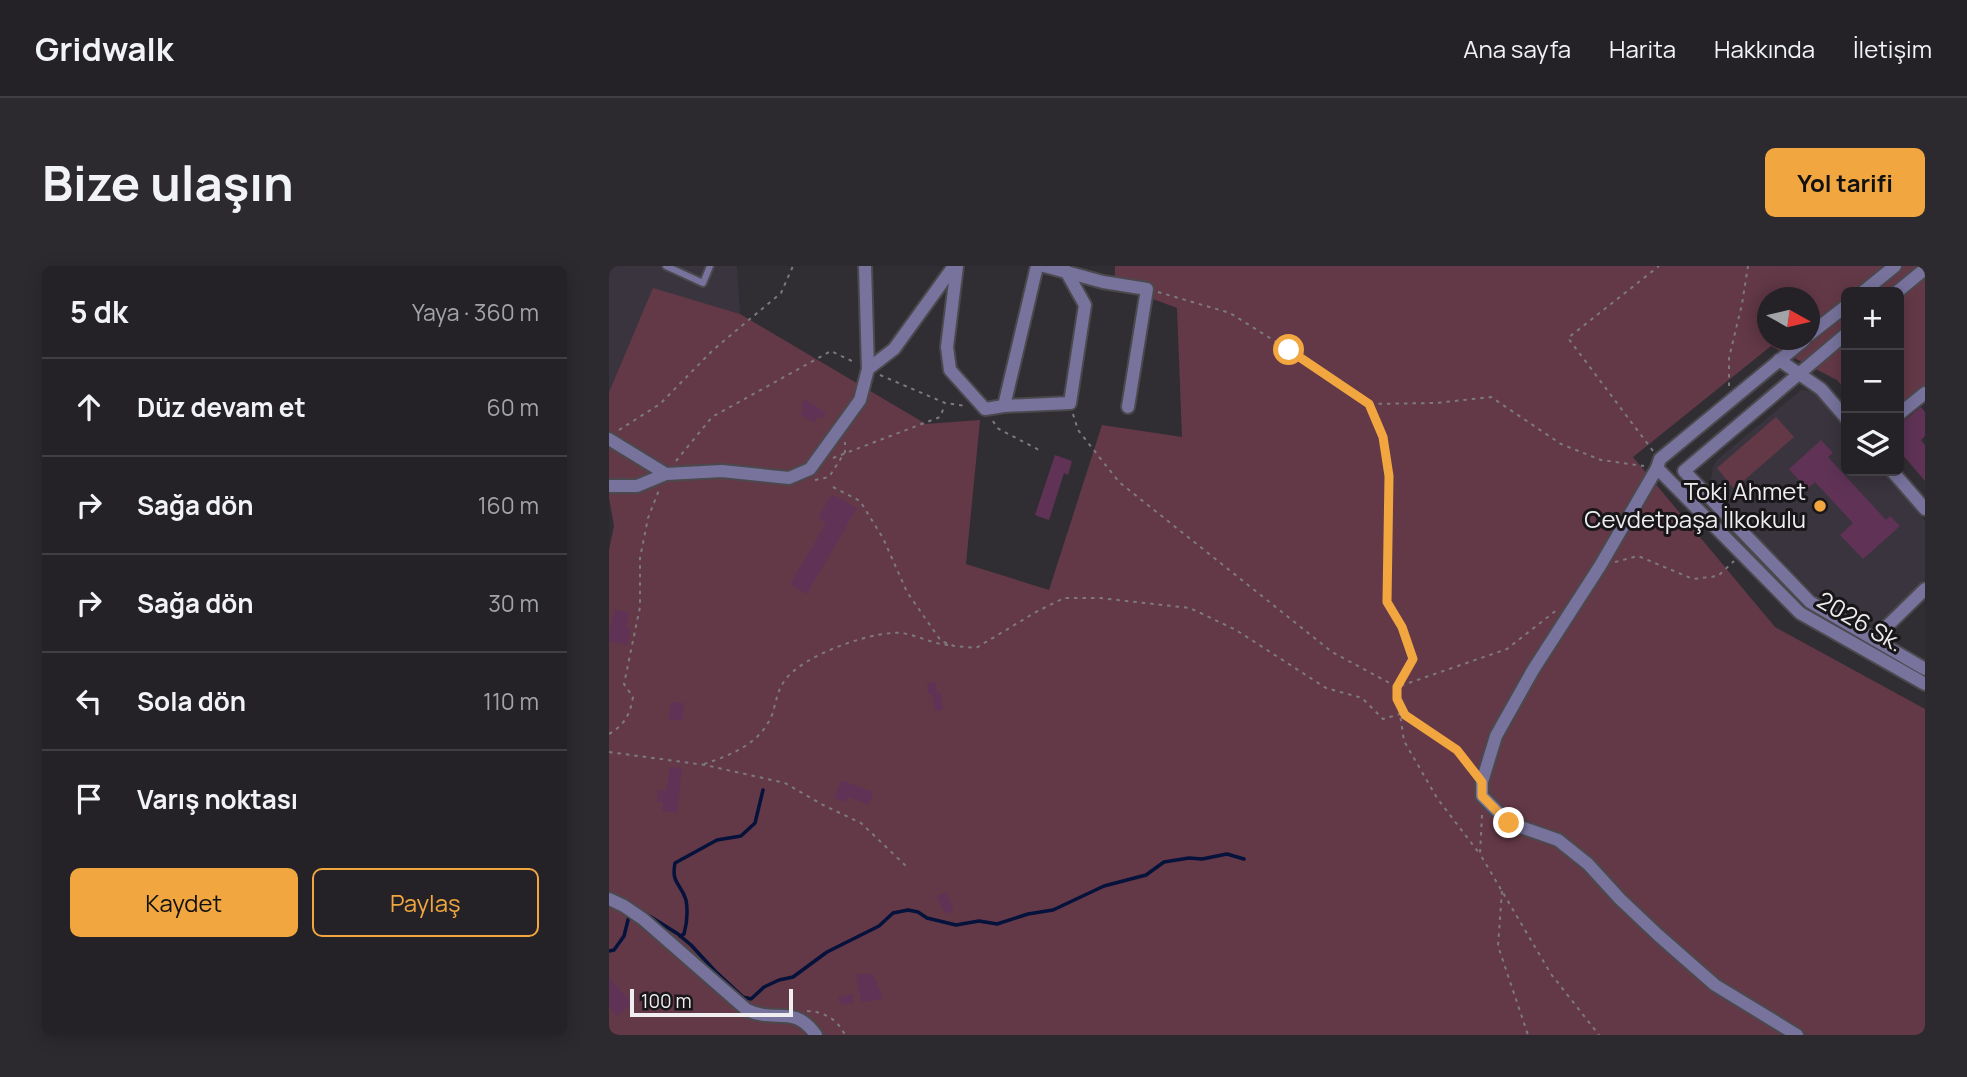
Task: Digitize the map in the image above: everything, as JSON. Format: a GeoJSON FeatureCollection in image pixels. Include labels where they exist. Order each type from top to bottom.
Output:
{"type":"FeatureCollection","features":[{"type":"Feature","properties":{"kind":"street"},"geometry":{"type":"LineString","coordinates":[[609,486],[637,486],[666,474],[722,471],[789,478],[810,469],[860,400],[868,369],[866,266]]}},
{"type":"Feature","properties":{"kind":"street"},"geometry":{"type":"LineString","coordinates":[[868,369],[894,349],[955,266]]}},
{"type":"Feature","properties":{"kind":"street"},"geometry":{"type":"LineString","coordinates":[[955,266],[947,347],[950,370],[985,409],[1070,403],[1084,305],[1066,271]]}},
{"type":"Feature","properties":{"kind":"street"},"geometry":{"type":"LineString","coordinates":[[1004,406],[1037,266]]}},
{"type":"Feature","properties":{"kind":"street"},"geometry":{"type":"LineString","coordinates":[[1044,266],[1103,282],[1147,289],[1128,407]]}},
{"type":"Feature","properties":{"kind":"street"},"geometry":{"type":"LineString","coordinates":[[1869,287],[1895,266]]}},
{"type":"Feature","properties":{"kind":"street"},"geometry":{"type":"LineString","coordinates":[[1903,287],[1925,269]]}},
{"type":"Feature","properties":{"kind":"street"},"geometry":{"type":"LineString","coordinates":[[1820,326],[1841,310]]}},
{"type":"Feature","properties":{"kind":"street"},"geometry":{"type":"LineString","coordinates":[[1797,374],[1841,338]]}},
{"type":"Feature","properties":{"kind":"street"},"geometry":{"type":"LineString","coordinates":[[1792,350],[1658,463],[1600,566],[1533,670],[1496,736],[1482,782],[1482,796],[1509,823],[1558,840],[1588,864],[1639,917],[1715,985],[1797,1035]]}},
{"type":"Feature","properties":{"kind":"street"},"geometry":{"type":"LineString","coordinates":[[1779,360],[1821,389],[1842,413]]}},
{"type":"Feature","properties":{"kind":"street","name":"2026 Sk."},"geometry":{"type":"LineString","coordinates":[[1797,374],[1684,471],[1810,602],[1925,669]]}},
{"type":"Feature","properties":{"kind":"street"},"geometry":{"type":"LineString","coordinates":[[1900,413],[1925,393]]}},
{"type":"Feature","properties":{"kind":"street"},"geometry":{"type":"LineString","coordinates":[[614,434],[666,474]]}},
{"type":"Feature","properties":{"kind":"street","name":"2026 Sk."},"geometry":{"type":"LineString","coordinates":[[1658,463],[1800,613],[1925,684]]}},
{"type":"Feature","properties":{"kind":"street"},"geometry":{"type":"LineString","coordinates":[[1896,476],[1925,509]]}},
{"type":"Feature","properties":{"kind":"street"},"geometry":{"type":"LineString","coordinates":[[1874,639],[1925,589]]}},
{"type":"Feature","properties":{"kind":"street"},"geometry":{"type":"LineString","coordinates":[[609,899],[643,919],[747,1010],[761,1016],[787,1014],[807,1023],[816,1035]]}},
{"type":"Feature","properties":{"kind":"lane"},"geometry":{"type":"LineString","coordinates":[[666,266],[677,268],[703,283],[710,266]]}},
{"type":"Feature","properties":{"kind":"path"},"geometry":{"type":"LineString","coordinates":[[614,434],[660,404],[713,350],[782,293],[793,266]]}},
{"type":"Feature","properties":{"kind":"path"},"geometry":{"type":"LineString","coordinates":[[1658,463],[1568,338],[1659,266]]}},
{"type":"Feature","properties":{"kind":"path"},"geometry":{"type":"LineString","coordinates":[[1728,402],[1729,358],[1748,266]]}},
{"type":"Feature","properties":{"kind":"path"},"geometry":{"type":"LineString","coordinates":[[1147,289],[1230,313],[1369,404],[1383,437],[1389,476],[1387,602],[1402,627],[1413,659],[1397,687],[1404,741],[1437,798],[1480,854],[1551,974],[1599,1035]]}},
{"type":"Feature","properties":{"kind":"path"},"geometry":{"type":"LineString","coordinates":[[609,734],[617,730],[630,713],[633,697],[624,684],[640,607],[640,558],[648,518],[666,474],[712,416],[831,351],[945,403],[985,409],[997,428],[1039,450]]}},
{"type":"Feature","properties":{"kind":"path"},"geometry":{"type":"LineString","coordinates":[[1369,404],[1436,404],[1491,397],[1561,444],[1601,460],[1658,463]]}},
{"type":"Feature","properties":{"kind":"path"},"geometry":{"type":"LineString","coordinates":[[834,458],[940,418],[945,403]]}},
{"type":"Feature","properties":{"kind":"path"},"geometry":{"type":"LineString","coordinates":[[1070,403],[1078,430],[1119,482],[1332,652],[1397,687],[1507,649],[1562,604]]}},
{"type":"Feature","properties":{"kind":"path"},"geometry":{"type":"LineString","coordinates":[[832,487],[860,501],[883,538],[907,592],[941,641],[954,646]]}},
{"type":"Feature","properties":{"kind":"path"},"geometry":{"type":"LineString","coordinates":[[1600,566],[1638,556],[1693,579],[1718,576],[1742,554]]}},
{"type":"Feature","properties":{"kind":"path"},"geometry":{"type":"LineString","coordinates":[[702,765],[738,751],[762,733],[771,716],[778,691],[787,678],[812,659],[871,635],[895,632],[916,635],[943,645],[976,648],[1064,598],[1100,598],[1190,608],[1236,630],[1326,688],[1362,698],[1383,719],[1400,714]]}},
{"type":"Feature","properties":{"kind":"path"},"geometry":{"type":"LineString","coordinates":[[1397,699],[1405,715],[1457,750],[1482,782]]}},
{"type":"Feature","properties":{"kind":"path"},"geometry":{"type":"LineString","coordinates":[[609,752],[702,765],[785,783],[861,823],[908,867]]}},
{"type":"Feature","properties":{"kind":"path"},"geometry":{"type":"LineString","coordinates":[[1480,854],[1482,796]]}},
{"type":"Feature","properties":{"kind":"path"},"geometry":{"type":"LineString","coordinates":[[1502,890],[1498,946],[1528,1035]]}},
{"type":"Feature","properties":{"kind":"path"},"geometry":{"type":"LineString","coordinates":[[787,1014],[801,1010],[821,1012],[831,1017],[845,1035]]}},
{"type":"Feature","properties":{"kind":"shaded area"},"geometry":{"type":"Polygon","coordinates":[[[609,266],[737,266],[740,314],[653,289],[609,392],[609,266]]]}},
{"type":"Feature","properties":{"kind":"shaded area"},"geometry":{"type":"Polygon","coordinates":[[[1115,266],[1925,266],[1925,393],[1904,410],[1904,287],[1841,287],[1841,385],[1837,380],[1779,350],[1820,350],[1820,287],[1757,287],[1757,350],[1766,350],[1633,457],[1775,627],[1925,709],[1925,1035],[609,1035],[609,550],[614,526],[609,498],[609,392],[653,288],[740,314],[926,424],[980,420],[966,564],[1049,590],[1102,425],[1182,437],[1177,308],[1115,285],[1115,266]]]}},
{"type":"Feature","properties":{"kind":"shaded area","name":"Toki Ahmet Cevdetpaşa İlkokulu"},"geometry":{"type":"Polygon","coordinates":[[[1801,390],[1813,391],[1841,424],[1841,476],[1886,476],[1925,521],[1925,580],[1881,622],[1869,625],[1813,593],[1714,490],[1711,479],[1717,460],[1801,390]]]}},
{"type":"Feature","properties":{"kind":"shaded area"},"geometry":{"type":"Polygon","coordinates":[[[1776,417],[1794,437],[1734,489],[1717,468],[1776,417]]]}},
{"type":"Feature","properties":{"kind":"building"},"geometry":{"type":"Polygon","coordinates":[[[805,399],[826,413],[814,423],[800,414],[805,399]]]}},
{"type":"Feature","properties":{"kind":"building"},"geometry":{"type":"Polygon","coordinates":[[[1921,407],[1925,412],[1925,436],[1921,440],[1925,445],[1925,481],[1904,456],[1904,421],[1921,407]]]}},
{"type":"Feature","properties":{"kind":"building"},"geometry":{"type":"Polygon","coordinates":[[[1821,440],[1833,453],[1828,457],[1841,471],[1841,476],[1845,476],[1886,520],[1890,516],[1900,526],[1863,559],[1840,535],[1853,523],[1815,482],[1807,489],[1789,469],[1821,440]]]}},
{"type":"Feature","properties":{"kind":"building"},"geometry":{"type":"Polygon","coordinates":[[[1055,455],[1072,461],[1068,475],[1064,473],[1049,520],[1035,515],[1055,455]]]}},
{"type":"Feature","properties":{"kind":"building"},"geometry":{"type":"Polygon","coordinates":[[[832,494],[857,508],[807,594],[790,584],[826,523],[818,518],[832,494]]]}},
{"type":"Feature","properties":{"kind":"building"},"geometry":{"type":"Polygon","coordinates":[[[615,609],[629,613],[626,627],[631,628],[627,645],[609,641],[615,609]]]}},
{"type":"Feature","properties":{"kind":"building"},"geometry":{"type":"Polygon","coordinates":[[[936,682],[937,693],[941,692],[943,710],[935,711],[927,684],[936,682]]]}},
{"type":"Feature","properties":{"kind":"building"},"geometry":{"type":"Polygon","coordinates":[[[671,702],[684,703],[682,721],[668,719],[671,702]]]}},
{"type":"Feature","properties":{"kind":"building"},"geometry":{"type":"Polygon","coordinates":[[[669,767],[682,768],[677,813],[662,811],[663,802],[657,802],[658,790],[667,791],[669,767]]]}},
{"type":"Feature","properties":{"kind":"building"},"geometry":{"type":"Polygon","coordinates":[[[841,780],[873,792],[869,805],[848,797],[846,802],[834,798],[841,780]]]}},
{"type":"Feature","properties":{"kind":"building"},"geometry":{"type":"Polygon","coordinates":[[[946,892],[954,910],[945,914],[937,896],[946,892]]]}},
{"type":"Feature","properties":{"kind":"building"},"geometry":{"type":"Polygon","coordinates":[[[856,974],[873,974],[883,999],[861,1002],[856,974]]]}},
{"type":"Feature","properties":{"kind":"building"},"geometry":{"type":"Polygon","coordinates":[[[609,977],[632,1003],[617,1017],[609,1007],[609,977]]]}},
{"type":"Feature","properties":{"kind":"building"},"geometry":{"type":"Polygon","coordinates":[[[853,994],[854,1003],[840,1005],[838,997],[853,994]]]}},
{"type":"Feature","properties":{"kind":"waterway"},"geometry":{"type":"LineString","coordinates":[[680,936],[684,934],[687,908],[684,894],[675,879],[675,863],[717,840],[741,836],[755,823],[763,790]]}},
{"type":"Feature","properties":{"kind":"waterway"},"geometry":{"type":"LineString","coordinates":[[643,912],[678,934],[743,997],[751,999],[764,987],[793,977],[827,952],[879,926],[893,913],[908,910],[956,925],[979,921],[997,924],[1028,914],[1053,910],[1104,886],[1146,875],[1164,862],[1227,854],[1244,859]]}},
{"type":"Feature","properties":{"kind":"waterway"},"geometry":{"type":"LineString","coordinates":[[609,951],[614,950],[624,936],[629,916]]}},
{"type":"Feature","properties":{"kind":"place","name":"Toki Ahmet Cevdetpaşa İlkokulu"},"geometry":{"type":"Point","coordinates":[1820,506]}},
{"type":"Feature","properties":{"kind":"route"},"geometry":{"type":"LineString","coordinates":[[1289,350],[1369,404],[1383,437],[1389,476],[1387,602],[1402,627],[1413,659],[1397,687],[1397,699],[1405,715],[1457,750],[1482,782],[1482,796],[1509,823]]}}]}
